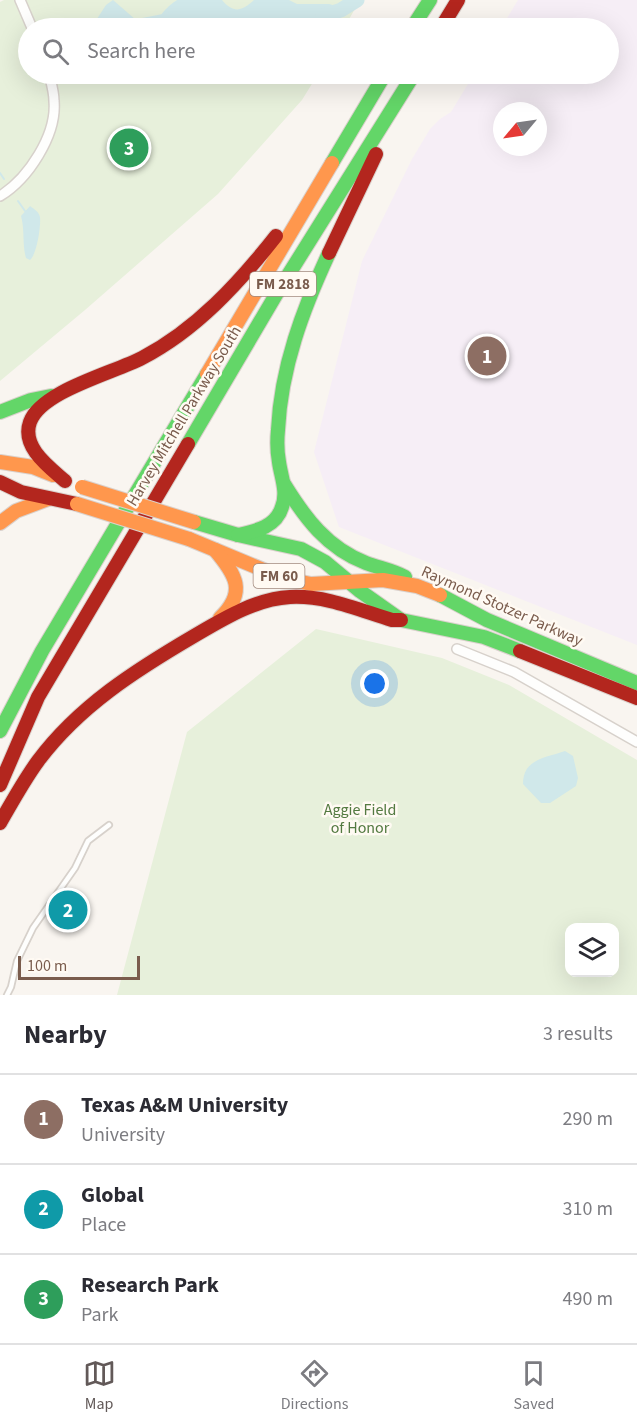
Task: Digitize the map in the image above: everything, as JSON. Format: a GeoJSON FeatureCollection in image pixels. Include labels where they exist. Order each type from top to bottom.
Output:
{"type":"FeatureCollection","features":[{"type":"Feature","properties":{"kind":"highway"},"geometry":{"type":"LineString","coordinates":[[418,18],[430,0]]}},
{"type":"Feature","properties":{"kind":"highway"},"geometry":{"type":"LineString","coordinates":[[447,18],[458,0]]}},
{"type":"Feature","properties":{"kind":"highway","name":"Harvey Mitchell Parkway South"},"geometry":{"type":"LineString","coordinates":[[0,731],[42,651],[379,84]]}},
{"type":"Feature","properties":{"kind":"highway","name":"Harvey Mitchell Parkway South"},"geometry":{"type":"LineString","coordinates":[[0,784],[38,697],[277,293],[409,84]]}},
{"type":"Feature","properties":{"kind":"highway"},"geometry":{"type":"LineString","coordinates":[[238,535],[258,531],[273,523],[283,507],[283,483],[278,455],[279,412],[290,354],[315,281],[410,84]]}},
{"type":"Feature","properties":{"kind":"highway"},"geometry":{"type":"LineString","coordinates":[[0,412],[31,400],[53,396],[122,369],[169,342],[219,301],[256,263],[279,233],[359,116]]}},
{"type":"Feature","properties":{"kind":"highway"},"geometry":{"type":"LineString","coordinates":[[53,396],[33,415],[28,432],[36,453],[65,481]]}},
{"type":"Feature","properties":{"kind":"highway","name":"Raymond Stotzer Parkway"},"geometry":{"type":"LineString","coordinates":[[0,462],[33,467],[82,487],[194,522],[238,535],[301,549],[325,562],[401,620],[484,637],[637,698]]}},
{"type":"Feature","properties":{"kind":"highway","name":"Raymond Stotzer Parkway"},"geometry":{"type":"LineString","coordinates":[[0,482],[21,492],[77,504],[189,539],[283,578],[299,582],[323,584],[383,580],[405,582],[429,590],[487,620],[637,682]]}},
{"type":"Feature","properties":{"kind":"highway"},"geometry":{"type":"LineString","coordinates":[[283,483],[314,529],[336,548],[366,563],[393,570],[429,590]]}},
{"type":"Feature","properties":{"kind":"highway"},"geometry":{"type":"LineString","coordinates":[[0,523],[18,509],[50,499]]}},
{"type":"Feature","properties":{"kind":"highway"},"geometry":{"type":"LineString","coordinates":[[212,625],[230,609],[237,588],[232,571],[213,548]]}},
{"type":"Feature","properties":{"kind":"highway"},"geometry":{"type":"LineString","coordinates":[[0,823],[12,799],[39,758],[77,716],[125,677],[212,625],[255,605],[290,597],[322,599],[392,620],[401,620]]}},
{"type":"Feature","properties":{"kind":"highway"},"geometry":{"type":"LineString","coordinates":[[526,654],[538,664],[637,707]]}},
{"type":"Feature","properties":{"kind":"street"},"geometry":{"type":"LineString","coordinates":[[20,0],[27,18]]}},
{"type":"Feature","properties":{"kind":"street"},"geometry":{"type":"LineString","coordinates":[[0,196],[24,176],[50,133],[55,103],[51,84]]}},
{"type":"Feature","properties":{"kind":"street"},"geometry":{"type":"LineString","coordinates":[[457,649],[514,672],[637,742]]}},
{"type":"Feature","properties":{"kind":"lane"},"geometry":{"type":"LineString","coordinates":[[7,995],[17,961],[31,939],[33,928],[75,868],[88,841],[109,825]]}},
{"type":"Feature","properties":{"kind":"shaded area"},"geometry":{"type":"Polygon","coordinates":[[[518,0],[637,0],[637,645],[339,527],[314,452],[362,261],[412,159],[430,129],[451,112],[468,84],[619,84],[619,18],[507,18],[518,0]]]}},
{"type":"Feature","properties":{"kind":"green space"},"geometry":{"type":"Polygon","coordinates":[[[4,0],[360,0],[350,18],[18,18],[18,84],[312,84],[302,100],[218,194],[0,381],[0,2],[4,0]]]}},
{"type":"Feature","properties":{"kind":"green space","name":"Aggie Field of Honor"},"geometry":{"type":"Polygon","coordinates":[[[316,629],[442,658],[509,685],[637,760],[637,995],[117,995],[187,732],[316,629]]]}},
{"type":"Feature","properties":{"kind":"water"},"geometry":{"type":"Polygon","coordinates":[[[113,0],[134,18],[98,18],[106,5],[113,0]]]}},
{"type":"Feature","properties":{"kind":"water"},"geometry":{"type":"Polygon","coordinates":[[[177,0],[222,0],[234,9],[241,9],[254,0],[289,0],[297,4],[329,4],[340,7],[342,12],[339,18],[160,18],[166,9],[177,0]]]}},
{"type":"Feature","properties":{"kind":"water"},"geometry":{"type":"Polygon","coordinates":[[[30,206],[39,214],[40,221],[37,246],[30,260],[26,258],[21,216],[30,206]]]}},
{"type":"Feature","properties":{"kind":"water"},"geometry":{"type":"Polygon","coordinates":[[[565,751],[573,756],[578,778],[576,786],[550,803],[541,803],[523,784],[527,769],[536,761],[565,751]]]}},
{"type":"Feature","properties":{"kind":"waterway"},"geometry":{"type":"LineString","coordinates":[[323,16],[341,10],[357,0]]}},
{"type":"Feature","properties":{"kind":"waterway"},"geometry":{"type":"LineString","coordinates":[[0,173],[4,179]]}},
{"type":"Feature","properties":{"kind":"waterway"},"geometry":{"type":"LineString","coordinates":[[18,201],[25,211]]}},
{"type":"Feature","properties":{"kind":"traffic: fast"},"geometry":{"type":"LineString","coordinates":[[418,18],[430,0]]}},
{"type":"Feature","properties":{"kind":"traffic: fast"},"geometry":{"type":"LineString","coordinates":[[332,163],[379,84]]}},
{"type":"Feature","properties":{"kind":"traffic: fast"},"geometry":{"type":"LineString","coordinates":[[188,444],[277,293],[408,84]]}},
{"type":"Feature","properties":{"kind":"traffic: fast"},"geometry":{"type":"LineString","coordinates":[[238,535],[270,524],[279,514],[284,501],[277,442],[284,384],[302,317],[329,253]]}},
{"type":"Feature","properties":{"kind":"traffic: fast"},"geometry":{"type":"LineString","coordinates":[[0,731],[42,651],[207,374]]}},
{"type":"Feature","properties":{"kind":"traffic: fast"},"geometry":{"type":"LineString","coordinates":[[0,412],[31,400],[51,396]]}},
{"type":"Feature","properties":{"kind":"traffic: fast"},"geometry":{"type":"LineString","coordinates":[[284,484],[300,509],[328,540],[352,557],[405,577]]}},
{"type":"Feature","properties":{"kind":"traffic: fast"},"geometry":{"type":"LineString","coordinates":[[194,522],[238,535],[301,549],[325,562],[360,591],[401,620],[484,637],[520,651]]}},
{"type":"Feature","properties":{"kind":"traffic: fast"},"geometry":{"type":"LineString","coordinates":[[440,595],[487,620],[637,683]]}},
{"type":"Feature","properties":{"kind":"traffic: slow"},"geometry":{"type":"LineString","coordinates":[[207,374],[332,163]]}},
{"type":"Feature","properties":{"kind":"traffic: slow"},"geometry":{"type":"LineString","coordinates":[[0,462],[33,467],[53,475]]}},
{"type":"Feature","properties":{"kind":"traffic: slow"},"geometry":{"type":"LineString","coordinates":[[82,487],[194,522]]}},
{"type":"Feature","properties":{"kind":"traffic: slow"},"geometry":{"type":"LineString","coordinates":[[0,523],[16,511],[48,499]]}},
{"type":"Feature","properties":{"kind":"traffic: slow"},"geometry":{"type":"LineString","coordinates":[[77,504],[189,539]]}},
{"type":"Feature","properties":{"kind":"traffic: slow"},"geometry":{"type":"LineString","coordinates":[[189,539],[283,578],[311,584],[383,580],[417,586],[440,595]]}},
{"type":"Feature","properties":{"kind":"traffic: slow"},"geometry":{"type":"LineString","coordinates":[[215,550],[236,584],[234,600],[220,618]]}},
{"type":"Feature","properties":{"kind":"traffic: jam"},"geometry":{"type":"LineString","coordinates":[[447,18],[458,0]]}},
{"type":"Feature","properties":{"kind":"traffic: jam"},"geometry":{"type":"LineString","coordinates":[[329,253],[376,154]]}},
{"type":"Feature","properties":{"kind":"traffic: jam"},"geometry":{"type":"LineString","coordinates":[[65,481],[38,456],[29,440],[30,422],[37,411],[63,392],[142,358],[181,334],[232,288],[276,236]]}},
{"type":"Feature","properties":{"kind":"traffic: jam"},"geometry":{"type":"LineString","coordinates":[[0,785],[38,697],[188,444]]}},
{"type":"Feature","properties":{"kind":"traffic: jam"},"geometry":{"type":"LineString","coordinates":[[0,482],[21,492],[77,504]]}},
{"type":"Feature","properties":{"kind":"traffic: jam"},"geometry":{"type":"LineString","coordinates":[[0,823],[38,761],[54,741],[90,706],[130,676],[228,617],[264,602],[303,597],[329,601],[392,620],[401,620]]}},
{"type":"Feature","properties":{"kind":"traffic: jam"},"geometry":{"type":"LineString","coordinates":[[520,651],[637,698]]}},
{"type":"Feature","properties":{"kind":"place","name":"Research Park"},"geometry":{"type":"Point","coordinates":[129,148]}},
{"type":"Feature","properties":{"kind":"place","name":"Texas A&M University"},"geometry":{"type":"Point","coordinates":[487,356]}},
{"type":"Feature","properties":{"kind":"place","name":"Global"},"geometry":{"type":"Point","coordinates":[68,910]}}]}
